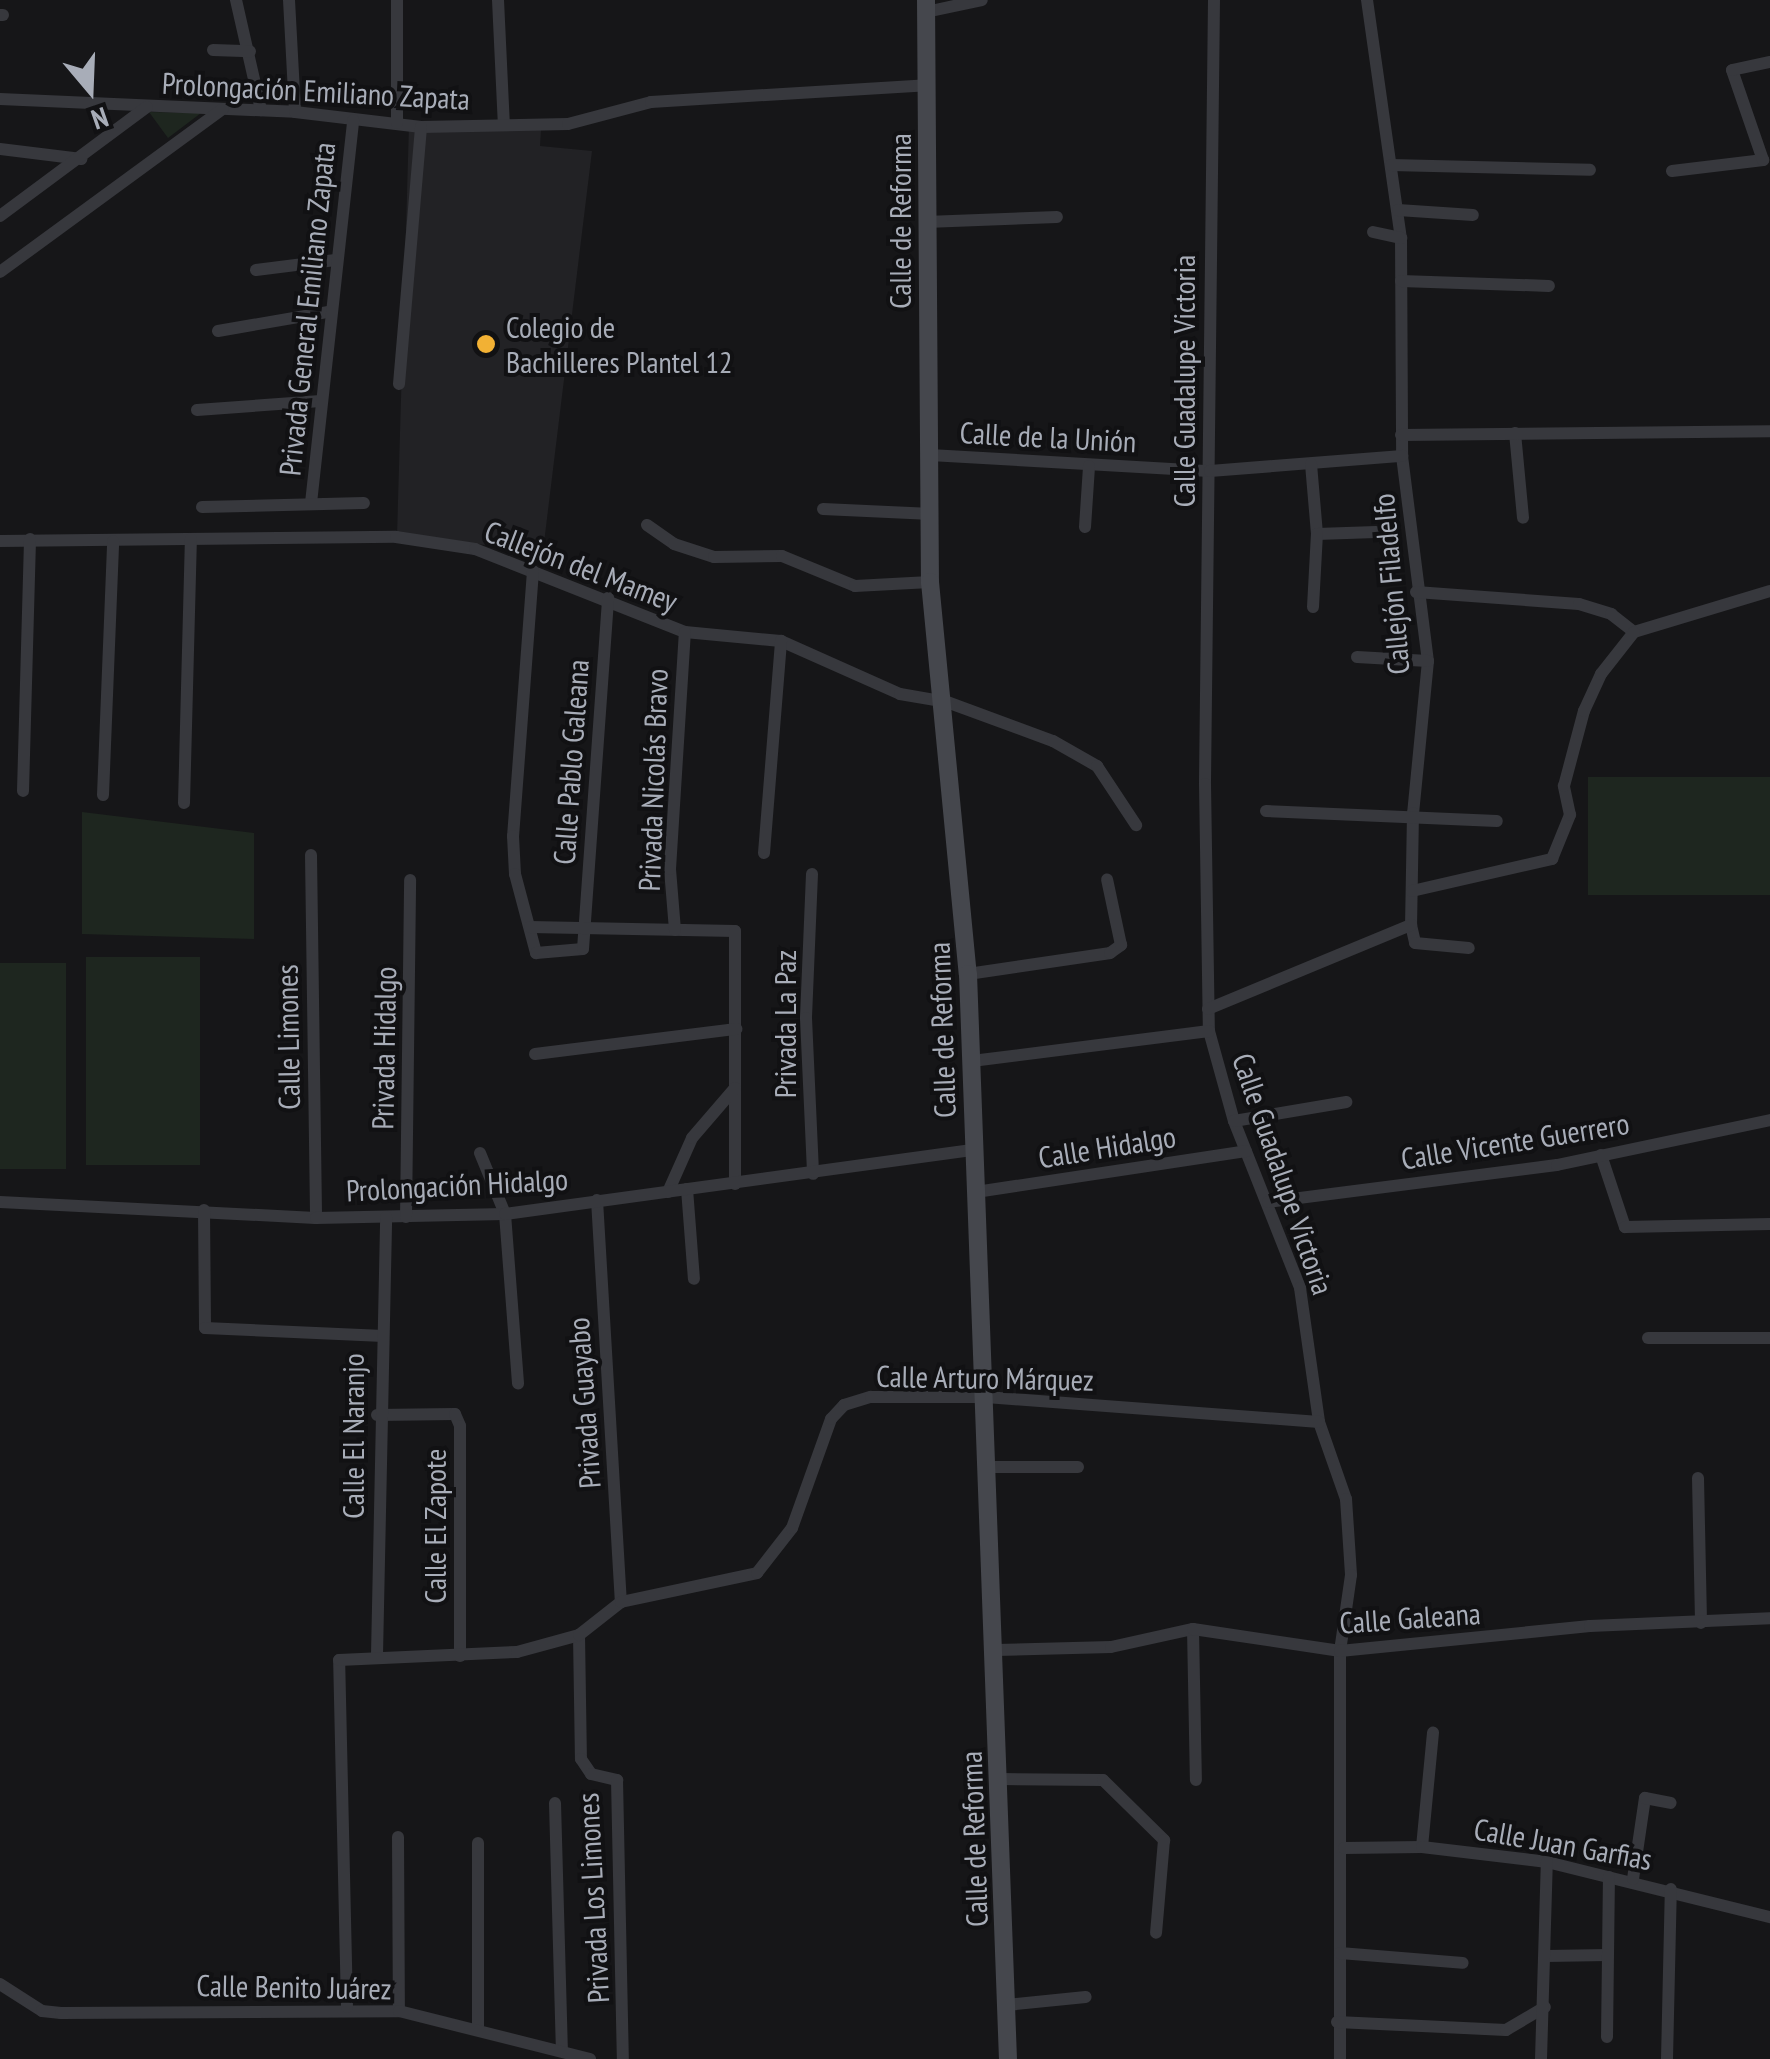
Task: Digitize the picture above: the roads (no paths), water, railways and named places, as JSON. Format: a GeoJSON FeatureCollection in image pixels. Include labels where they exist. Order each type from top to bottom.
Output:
{"type":"FeatureCollection","features":[{"type":"Feature","properties":{"kind":"main road","name":"Calle de Reforma"},"geometry":{"type":"LineString","coordinates":[[926,6],[930,582],[947,702],[968,974],[1001,1779],[1008,2059]]}},
{"type":"Feature","properties":{"kind":"street"},"geometry":{"type":"LineString","coordinates":[[236,0],[262,110]]}},
{"type":"Feature","properties":{"kind":"street"},"geometry":{"type":"LineString","coordinates":[[289,0],[295,112]]}},
{"type":"Feature","properties":{"kind":"street"},"geometry":{"type":"LineString","coordinates":[[396,124],[397,0]]}},
{"type":"Feature","properties":{"kind":"street"},"geometry":{"type":"LineString","coordinates":[[498,0],[504,125]]}},
{"type":"Feature","properties":{"kind":"street"},"geometry":{"type":"LineString","coordinates":[[926,6],[982,0]]}},
{"type":"Feature","properties":{"kind":"street","name":"Calle Guadalupe Victoria"},"geometry":{"type":"LineString","coordinates":[[1214,0],[1209,1032],[1234,1121],[1300,1288],[1319,1422],[1346,1499],[1351,1574],[1340,1651],[1344,1848],[1340,2059]]}},
{"type":"Feature","properties":{"kind":"street","name":"Callejón Filadelfo"},"geometry":{"type":"LineString","coordinates":[[1367,0],[1381,131],[1391,165],[1401,238],[1402,456],[1416,532],[1416,592],[1428,661],[1413,813],[1411,925],[1414,943],[1469,948]]}},
{"type":"Feature","properties":{"kind":"street"},"geometry":{"type":"LineString","coordinates":[[213,50],[250,50]]}},
{"type":"Feature","properties":{"kind":"street"},"geometry":{"type":"LineString","coordinates":[[1672,170],[1763,160],[1732,70],[1770,62]]}},
{"type":"Feature","properties":{"kind":"street","name":"Prolongación Emiliano Zapata"},"geometry":{"type":"LineString","coordinates":[[0,100],[295,112],[421,128],[568,124],[651,102],[926,85]]}},
{"type":"Feature","properties":{"kind":"street"},"geometry":{"type":"LineString","coordinates":[[0,216],[81,159],[146,106]]}},
{"type":"Feature","properties":{"kind":"street"},"geometry":{"type":"LineString","coordinates":[[0,272],[223,109]]}},
{"type":"Feature","properties":{"kind":"street","name":"Privada General Emiliano Zapata"},"geometry":{"type":"LineString","coordinates":[[311,503],[328,312],[353,120]]}},
{"type":"Feature","properties":{"kind":"street"},"geometry":{"type":"LineString","coordinates":[[400,384],[421,128]]}},
{"type":"Feature","properties":{"kind":"street"},"geometry":{"type":"LineString","coordinates":[[0,149],[81,159]]}},
{"type":"Feature","properties":{"kind":"street"},"geometry":{"type":"LineString","coordinates":[[1391,165],[1590,170]]}},
{"type":"Feature","properties":{"kind":"street"},"geometry":{"type":"LineString","coordinates":[[1398,210],[1473,215]]}},
{"type":"Feature","properties":{"kind":"street"},"geometry":{"type":"LineString","coordinates":[[926,222],[1057,217]]}},
{"type":"Feature","properties":{"kind":"street"},"geometry":{"type":"LineString","coordinates":[[1373,232],[1401,238]]}},
{"type":"Feature","properties":{"kind":"street"},"geometry":{"type":"LineString","coordinates":[[256,270],[335,260]]}},
{"type":"Feature","properties":{"kind":"street"},"geometry":{"type":"LineString","coordinates":[[1401,280],[1549,286]]}},
{"type":"Feature","properties":{"kind":"street"},"geometry":{"type":"LineString","coordinates":[[218,331],[328,312]]}},
{"type":"Feature","properties":{"kind":"street"},"geometry":{"type":"LineString","coordinates":[[197,410],[321,400]]}},
{"type":"Feature","properties":{"kind":"street"},"geometry":{"type":"LineString","coordinates":[[1401,435],[1770,431]]}},
{"type":"Feature","properties":{"kind":"street"},"geometry":{"type":"LineString","coordinates":[[1515,432],[1522,518]]}},
{"type":"Feature","properties":{"kind":"street","name":"Calle de la Unión"},"geometry":{"type":"LineString","coordinates":[[930,455],[1210,470],[1402,456]]}},
{"type":"Feature","properties":{"kind":"street"},"geometry":{"type":"LineString","coordinates":[[1311,464],[1317,534],[1313,607]]}},
{"type":"Feature","properties":{"kind":"street"},"geometry":{"type":"LineString","coordinates":[[1085,527],[1089,466]]}},
{"type":"Feature","properties":{"kind":"street"},"geometry":{"type":"LineString","coordinates":[[202,507],[364,503]]}},
{"type":"Feature","properties":{"kind":"street"},"geometry":{"type":"LineString","coordinates":[[823,509],[932,514]]}},
{"type":"Feature","properties":{"kind":"street"},"geometry":{"type":"LineString","coordinates":[[648,525],[674,544],[714,557],[782,556],[856,586],[930,582]]}},
{"type":"Feature","properties":{"kind":"street"},"geometry":{"type":"LineString","coordinates":[[1317,534],[1376,532]]}},
{"type":"Feature","properties":{"kind":"street","name":"Callejón del Mamey"},"geometry":{"type":"LineString","coordinates":[[0,540],[396,537],[476,550],[608,598],[685,632],[781,641],[900,694],[947,702],[1053,741],[1097,766],[1136,825]]}},
{"type":"Feature","properties":{"kind":"street"},"geometry":{"type":"LineString","coordinates":[[23,791],[30,539]]}},
{"type":"Feature","properties":{"kind":"street"},"geometry":{"type":"LineString","coordinates":[[184,803],[191,539]]}},
{"type":"Feature","properties":{"kind":"street"},"geometry":{"type":"LineString","coordinates":[[102,796],[113,541]]}},
{"type":"Feature","properties":{"kind":"street"},"geometry":{"type":"LineString","coordinates":[[533,571],[514,836],[515,874],[530,927],[734,931],[735,1184]]}},
{"type":"Feature","properties":{"kind":"street"},"geometry":{"type":"LineString","coordinates":[[1412,891],[1552,859],[1570,815],[1564,786],[1584,711],[1601,674],[1634,632],[1770,591]]}},
{"type":"Feature","properties":{"kind":"street"},"geometry":{"type":"LineString","coordinates":[[1416,592],[1579,604],[1611,614],[1634,632]]}},
{"type":"Feature","properties":{"kind":"street","name":"Calle Pablo Galeana"},"geometry":{"type":"LineString","coordinates":[[530,927],[536,952],[583,949],[587,930],[592,765],[608,598]]}},
{"type":"Feature","properties":{"kind":"street","name":"Privada Nicolás Bravo"},"geometry":{"type":"LineString","coordinates":[[675,930],[670,869],[685,632]]}},
{"type":"Feature","properties":{"kind":"street"},"geometry":{"type":"LineString","coordinates":[[764,853],[781,641]]}},
{"type":"Feature","properties":{"kind":"street"},"geometry":{"type":"LineString","coordinates":[[1358,657],[1428,661]]}},
{"type":"Feature","properties":{"kind":"street"},"geometry":{"type":"LineString","coordinates":[[1266,811],[1413,813],[1496,822]]}},
{"type":"Feature","properties":{"kind":"street","name":"Calle Limones"},"geometry":{"type":"LineString","coordinates":[[311,855],[316,1218]]}},
{"type":"Feature","properties":{"kind":"street","name":"Privada La Paz"},"geometry":{"type":"LineString","coordinates":[[812,874],[806,1018],[813,1174]]}},
{"type":"Feature","properties":{"kind":"street"},"geometry":{"type":"LineString","coordinates":[[968,974],[1110,953],[1120,945],[1107,879]]}},
{"type":"Feature","properties":{"kind":"street","name":"Privada Hidalgo"},"geometry":{"type":"LineString","coordinates":[[406,1218],[410,880]]}},
{"type":"Feature","properties":{"kind":"street"},"geometry":{"type":"LineString","coordinates":[[1208,1009],[1411,925]]}},
{"type":"Feature","properties":{"kind":"street"},"geometry":{"type":"LineString","coordinates":[[534,1054],[736,1029]]}},
{"type":"Feature","properties":{"kind":"street"},"geometry":{"type":"LineString","coordinates":[[972,1062],[1209,1032]]}},
{"type":"Feature","properties":{"kind":"street"},"geometry":{"type":"LineString","coordinates":[[668,1192],[692,1138],[735,1088]]}},
{"type":"Feature","properties":{"kind":"street"},"geometry":{"type":"LineString","coordinates":[[1234,1121],[1346,1102]]}},
{"type":"Feature","properties":{"kind":"street","name":"Calle Vicente Guerrero"},"geometry":{"type":"LineString","coordinates":[[1268,1202],[1601,1156],[1770,1120]]}},
{"type":"Feature","properties":{"kind":"street","name":"Prolongación Hidalgo"},"geometry":{"type":"LineString","coordinates":[[0,1202],[316,1218],[505,1214],[974,1150]]}},
{"type":"Feature","properties":{"kind":"street","name":"Calle Hidalgo"},"geometry":{"type":"LineString","coordinates":[[976,1192],[1246,1151]]}},
{"type":"Feature","properties":{"kind":"street"},"geometry":{"type":"LineString","coordinates":[[480,1152],[505,1214],[518,1384]]}},
{"type":"Feature","properties":{"kind":"street"},"geometry":{"type":"LineString","coordinates":[[1601,1156],[1625,1227],[1770,1224]]}},
{"type":"Feature","properties":{"kind":"street"},"geometry":{"type":"LineString","coordinates":[[687,1190],[694,1278]]}},
{"type":"Feature","properties":{"kind":"street","name":"Privada Guayabo"},"geometry":{"type":"LineString","coordinates":[[597,1200],[622,1602]]}},
{"type":"Feature","properties":{"kind":"street"},"geometry":{"type":"LineString","coordinates":[[204,1210],[204,1328],[378,1336]]}},
{"type":"Feature","properties":{"kind":"street","name":"Calle El Naranjo"},"geometry":{"type":"LineString","coordinates":[[376,1655],[378,1336],[386,1217]]}},
{"type":"Feature","properties":{"kind":"street"},"geometry":{"type":"LineString","coordinates":[[1648,1338],[1770,1338]]}},
{"type":"Feature","properties":{"kind":"street","name":"Calle Arturo Márquez"},"geometry":{"type":"LineString","coordinates":[[347,2007],[339,1660],[352,1656],[516,1652],[579,1635],[622,1602],[756,1573],[792,1528],[831,1419],[844,1404],[870,1397],[986,1397],[1319,1422]]}},
{"type":"Feature","properties":{"kind":"street","name":"Calle El Zapote"},"geometry":{"type":"LineString","coordinates":[[377,1415],[455,1414],[460,1426],[460,1656]]}},
{"type":"Feature","properties":{"kind":"street"},"geometry":{"type":"LineString","coordinates":[[989,1466],[1078,1467]]}},
{"type":"Feature","properties":{"kind":"street"},"geometry":{"type":"LineString","coordinates":[[1698,1478],[1701,1623]]}},
{"type":"Feature","properties":{"kind":"street","name":"Calle Galeana"},"geometry":{"type":"LineString","coordinates":[[996,1650],[1111,1647],[1192,1629],[1340,1651],[1590,1626],[1770,1618]]}},
{"type":"Feature","properties":{"kind":"street"},"geometry":{"type":"LineString","coordinates":[[1192,1629],[1196,1780]]}},
{"type":"Feature","properties":{"kind":"street","name":"Privada Los Limones"},"geometry":{"type":"LineString","coordinates":[[579,1635],[581,1760],[591,1774],[617,1780],[624,2059]]}},
{"type":"Feature","properties":{"kind":"street"},"geometry":{"type":"LineString","coordinates":[[1422,1847],[1433,1733]]}},
{"type":"Feature","properties":{"kind":"street"},"geometry":{"type":"LineString","coordinates":[[1001,1779],[1104,1780],[1164,1840],[1156,1932]]}},
{"type":"Feature","properties":{"kind":"street"},"geometry":{"type":"LineString","coordinates":[[1633,1879],[1645,1798],[1671,1804]]}},
{"type":"Feature","properties":{"kind":"street"},"geometry":{"type":"LineString","coordinates":[[555,1803],[562,2051]]}},
{"type":"Feature","properties":{"kind":"street"},"geometry":{"type":"LineString","coordinates":[[398,1837],[399,2011]]}},
{"type":"Feature","properties":{"kind":"street"},"geometry":{"type":"LineString","coordinates":[[478,1843],[478,2026]]}},
{"type":"Feature","properties":{"kind":"street","name":"Calle Juan Garfias"},"geometry":{"type":"LineString","coordinates":[[1344,1848],[1422,1847],[1546,1862],[1633,1879],[1770,1917]]}},
{"type":"Feature","properties":{"kind":"street"},"geometry":{"type":"LineString","coordinates":[[1541,2059],[1546,2007],[1546,1862]]}},
{"type":"Feature","properties":{"kind":"street"},"geometry":{"type":"LineString","coordinates":[[1606,2037],[1609,1877]]}},
{"type":"Feature","properties":{"kind":"street"},"geometry":{"type":"LineString","coordinates":[[1667,2059],[1672,1890]]}},
{"type":"Feature","properties":{"kind":"street"},"geometry":{"type":"LineString","coordinates":[[1340,1953],[1464,1963]]}},
{"type":"Feature","properties":{"kind":"street"},"geometry":{"type":"LineString","coordinates":[[1546,1956],[1608,1956]]}},
{"type":"Feature","properties":{"kind":"street","name":"Calle Benito Juárez"},"geometry":{"type":"LineString","coordinates":[[0,1984],[42,2011],[62,2013],[347,2007],[399,2011],[478,2026],[590,2059]]}},
{"type":"Feature","properties":{"kind":"street"},"geometry":{"type":"LineString","coordinates":[[1006,2005],[1086,1998]]}},
{"type":"Feature","properties":{"kind":"street"},"geometry":{"type":"LineString","coordinates":[[1338,2022],[1506,2030],[1546,2007]]}},
{"type":"Feature","properties":{"kind":"place","name":"Colegio de Bachilleres Plantel 12"},"geometry":{"type":"Point","coordinates":[486,344]}}]}
